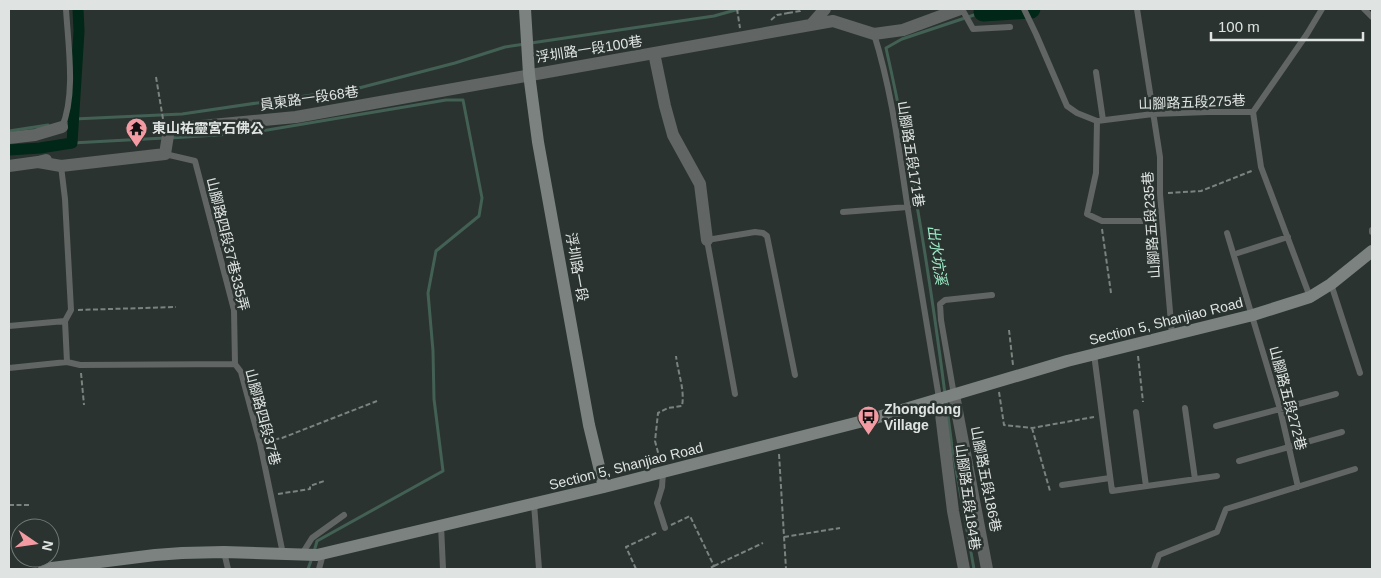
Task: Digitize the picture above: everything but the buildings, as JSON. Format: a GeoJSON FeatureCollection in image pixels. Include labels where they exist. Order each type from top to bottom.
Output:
{"type":"FeatureCollection","features":[{"type":"Feature","properties":{"kind":"main road","name":"浮圳路一段"},"geometry":{"type":"LineString","coordinates":[[525,9],[529,74],[538,142],[589,425],[604,487]]}},
{"type":"Feature","properties":{"kind":"main road","name":"Section 5, Shanjiao Road"},"geometry":{"type":"LineString","coordinates":[[44,569],[155,555],[224,552],[320,554],[534,504],[875,418],[1094,354],[1253,315],[1310,297],[1331,284],[1372,251]]}},
{"type":"Feature","properties":{"kind":"street"},"geometry":{"type":"LineString","coordinates":[[811,25],[826,9]]}},
{"type":"Feature","properties":{"kind":"street","name":"浮圳路一段100巷"},"geometry":{"type":"LineString","coordinates":[[529,74],[654,54],[833,21],[874,34],[904,30],[961,9]]}},
{"type":"Feature","properties":{"kind":"street","name":"浮圳路一段100巷"},"geometry":{"type":"LineString","coordinates":[[654,54],[673,135],[700,184],[707,240]]}},
{"type":"Feature","properties":{"kind":"street","name":"員東路一段68巷"},"geometry":{"type":"LineString","coordinates":[[169,129],[296,117],[529,74]]}},
{"type":"Feature","properties":{"kind":"street"},"geometry":{"type":"LineString","coordinates":[[9,138],[35,135],[62,127]]}},
{"type":"Feature","properties":{"kind":"street"},"geometry":{"type":"LineString","coordinates":[[38,162],[61,166],[166,154],[169,129]]}},
{"type":"Feature","properties":{"kind":"street"},"geometry":{"type":"LineString","coordinates":[[9,166],[63,157],[103,156],[112,159]]}},
{"type":"Feature","properties":{"kind":"street","name":"山腳路五段186巷"},"geometry":{"type":"LineString","coordinates":[[954,395],[987,569]]}},
{"type":"Feature","properties":{"kind":"street","name":"山腳路五段184巷"},"geometry":{"type":"LineString","coordinates":[[939,398],[954,512],[964,569]]}},
{"type":"Feature","properties":{"kind":"lane"},"geometry":{"type":"LineString","coordinates":[[62,127],[66,117],[70,89],[66,9]]}},
{"type":"Feature","properties":{"kind":"lane"},"geometry":{"type":"LineString","coordinates":[[961,9],[973,29],[1010,27]]}},
{"type":"Feature","properties":{"kind":"lane"},"geometry":{"type":"LineString","coordinates":[[1024,9],[1067,106],[1077,113],[1100,121]]}},
{"type":"Feature","properties":{"kind":"lane","name":"山腳路五段235巷"},"geometry":{"type":"LineString","coordinates":[[1137,9],[1160,157],[1160,194],[1172,335]]}},
{"type":"Feature","properties":{"kind":"lane"},"geometry":{"type":"LineString","coordinates":[[1253,112],[1322,9]]}},
{"type":"Feature","properties":{"kind":"lane"},"geometry":{"type":"LineString","coordinates":[[1364,9],[1372,17]]}},
{"type":"Feature","properties":{"kind":"lane","name":"山腳路五段171巷"},"geometry":{"type":"LineString","coordinates":[[874,34],[881,57],[900,149],[939,398]]}},
{"type":"Feature","properties":{"kind":"lane"},"geometry":{"type":"LineString","coordinates":[[1096,72],[1100,121],[1096,173],[1087,214],[1102,221],[1143,220]]}},
{"type":"Feature","properties":{"kind":"lane","name":"山腳路五段275巷"},"geometry":{"type":"LineString","coordinates":[[1100,121],[1153,114],[1253,112],[1261,167],[1310,297]]}},
{"type":"Feature","properties":{"kind":"lane","name":"山腳路四段37巷335弄"},"geometry":{"type":"LineString","coordinates":[[166,154],[195,161],[234,310],[235,364]]}},
{"type":"Feature","properties":{"kind":"lane"},"geometry":{"type":"LineString","coordinates":[[61,166],[65,199],[71,310],[65,321],[67,362]]}},
{"type":"Feature","properties":{"kind":"lane"},"geometry":{"type":"LineString","coordinates":[[843,212],[908,208]]}},
{"type":"Feature","properties":{"kind":"lane"},"geometry":{"type":"LineString","coordinates":[[735,394],[707,240],[755,232],[763,233],[767,236],[795,375]]}},
{"type":"Feature","properties":{"kind":"lane","name":"山腳路五段272巷"},"geometry":{"type":"LineString","coordinates":[[1227,233],[1280,409],[1298,487]]}},
{"type":"Feature","properties":{"kind":"lane"},"geometry":{"type":"LineString","coordinates":[[1238,253],[1288,237]]}},
{"type":"Feature","properties":{"kind":"lane"},"geometry":{"type":"LineString","coordinates":[[1331,284],[1360,373]]}},
{"type":"Feature","properties":{"kind":"lane"},"geometry":{"type":"LineString","coordinates":[[954,395],[940,304],[944,300],[992,295]]}},
{"type":"Feature","properties":{"kind":"lane"},"geometry":{"type":"LineString","coordinates":[[9,326],[65,321]]}},
{"type":"Feature","properties":{"kind":"lane"},"geometry":{"type":"LineString","coordinates":[[1094,354],[1112,491],[1217,476]]}},
{"type":"Feature","properties":{"kind":"lane","name":"山腳路四段37巷"},"geometry":{"type":"LineString","coordinates":[[9,368],[67,362],[80,365],[235,364],[241,372],[260,443],[284,554]]}},
{"type":"Feature","properties":{"kind":"lane"},"geometry":{"type":"LineString","coordinates":[[1216,426],[1336,394]]}},
{"type":"Feature","properties":{"kind":"lane"},"geometry":{"type":"LineString","coordinates":[[1185,408],[1195,479]]}},
{"type":"Feature","properties":{"kind":"lane"},"geometry":{"type":"LineString","coordinates":[[1136,412],[1146,486]]}},
{"type":"Feature","properties":{"kind":"lane"},"geometry":{"type":"LineString","coordinates":[[1239,462],[1342,432]]}},
{"type":"Feature","properties":{"kind":"lane"},"geometry":{"type":"LineString","coordinates":[[1154,569],[1158,555],[1217,532],[1226,509],[1355,469]]}},
{"type":"Feature","properties":{"kind":"lane"},"geometry":{"type":"LineString","coordinates":[[663,472],[662,487],[657,503],[665,528]]}},
{"type":"Feature","properties":{"kind":"lane"},"geometry":{"type":"LineString","coordinates":[[1062,485],[1110,478]]}},
{"type":"Feature","properties":{"kind":"lane"},"geometry":{"type":"LineString","coordinates":[[534,504],[540,569]]}},
{"type":"Feature","properties":{"kind":"lane"},"geometry":{"type":"LineString","coordinates":[[302,554],[312,538],[344,515]]}},
{"type":"Feature","properties":{"kind":"lane"},"geometry":{"type":"LineString","coordinates":[[441,526],[443,569]]}},
{"type":"Feature","properties":{"kind":"lane"},"geometry":{"type":"LineString","coordinates":[[224,552],[228,569]]}},
{"type":"Feature","properties":{"kind":"lane"},"geometry":{"type":"LineString","coordinates":[[319,569],[320,554]]}},
{"type":"Feature","properties":{"kind":"path"},"geometry":{"type":"LineString","coordinates":[[737,9],[738,14]]}},
{"type":"Feature","properties":{"kind":"path"},"geometry":{"type":"LineString","coordinates":[[788,13],[800,11],[800,9]]}},
{"type":"Feature","properties":{"kind":"path"},"geometry":{"type":"LineString","coordinates":[[156,76],[163,122],[169,129]]}},
{"type":"Feature","properties":{"kind":"path"},"geometry":{"type":"LineString","coordinates":[[1160,194],[1201,192],[1261,167]]}},
{"type":"Feature","properties":{"kind":"path"},"geometry":{"type":"LineString","coordinates":[[1102,221],[1111,293]]}},
{"type":"Feature","properties":{"kind":"path"},"geometry":{"type":"LineString","coordinates":[[71,310],[176,307]]}},
{"type":"Feature","properties":{"kind":"path"},"geometry":{"type":"LineString","coordinates":[[1009,330],[1014,377]]}},
{"type":"Feature","properties":{"kind":"path"},"geometry":{"type":"LineString","coordinates":[[1136,344],[1143,402]]}},
{"type":"Feature","properties":{"kind":"path"},"geometry":{"type":"LineString","coordinates":[[663,472],[655,441],[658,413],[668,408],[682,406],[684,396],[679,379],[676,356]]}},
{"type":"Feature","properties":{"kind":"path"},"geometry":{"type":"LineString","coordinates":[[80,365],[84,405]]}},
{"type":"Feature","properties":{"kind":"path"},"geometry":{"type":"LineString","coordinates":[[997,382],[1004,425],[1032,428],[1101,416]]}},
{"type":"Feature","properties":{"kind":"path"},"geometry":{"type":"LineString","coordinates":[[260,443],[282,438],[378,401]]}},
{"type":"Feature","properties":{"kind":"path"},"geometry":{"type":"LineString","coordinates":[[1032,428],[1050,491]]}},
{"type":"Feature","properties":{"kind":"path"},"geometry":{"type":"LineString","coordinates":[[779,443],[786,569]]}},
{"type":"Feature","properties":{"kind":"path"},"geometry":{"type":"LineString","coordinates":[[269,490],[278,494],[310,489],[310,486],[324,481]]}},
{"type":"Feature","properties":{"kind":"path"},"geometry":{"type":"LineString","coordinates":[[9,505],[29,505]]}},
{"type":"Feature","properties":{"kind":"path"},"geometry":{"type":"LineString","coordinates":[[636,569],[626,547],[690,516],[714,566]]}},
{"type":"Feature","properties":{"kind":"path"},"geometry":{"type":"LineString","coordinates":[[784,538],[840,528]]}},
{"type":"Feature","properties":{"kind":"path"},"geometry":{"type":"LineString","coordinates":[[708,569],[763,543]]}},
{"type":"Feature","properties":{"kind":"waterway"},"geometry":{"type":"LineString","coordinates":[[9,150],[72,143],[79,31],[78,9]]}},
{"type":"Feature","properties":{"kind":"waterway"},"geometry":{"type":"LineString","coordinates":[[531,43],[714,16],[739,9]]}},
{"type":"Feature","properties":{"kind":"waterway"},"geometry":{"type":"LineString","coordinates":[[983,12],[1031,9]]}},
{"type":"Feature","properties":{"kind":"waterway","name":"出水坑溪"},"geometry":{"type":"LineString","coordinates":[[945,394],[920,220],[886,48],[902,39],[983,12]]}},
{"type":"Feature","properties":{"kind":"waterway"},"geometry":{"type":"LineString","coordinates":[[74,119],[182,114],[359,88],[455,63],[505,47],[525,44]]}},
{"type":"Feature","properties":{"kind":"waterway"},"geometry":{"type":"LineString","coordinates":[[170,138],[249,133],[446,100],[463,100],[482,198],[479,216],[436,251],[428,293],[433,351],[434,399],[443,471],[317,541],[314,552]]}},
{"type":"Feature","properties":{"kind":"waterway"},"geometry":{"type":"LineString","coordinates":[[64,124],[73,123]]}},
{"type":"Feature","properties":{"kind":"waterway"},"geometry":{"type":"LineString","coordinates":[[9,131],[48,125]]}},
{"type":"Feature","properties":{"kind":"waterway"},"geometry":{"type":"LineString","coordinates":[[72,143],[164,138]]}},
{"type":"Feature","properties":{"kind":"waterway","name":"出水坑溪"},"geometry":{"type":"LineString","coordinates":[[946,400],[952,447],[974,569]]}},
{"type":"Feature","properties":{"kind":"waterway"},"geometry":{"type":"LineString","coordinates":[[308,569],[312,558]]}},
{"type":"Feature","properties":{"kind":"place","name":"東山祐靈宮石佛公"},"geometry":{"type":"Point","coordinates":[136,147]}},
{"type":"Feature","properties":{"kind":"place","name":"Zhongdong Village"},"geometry":{"type":"Point","coordinates":[868,436]}}]}
